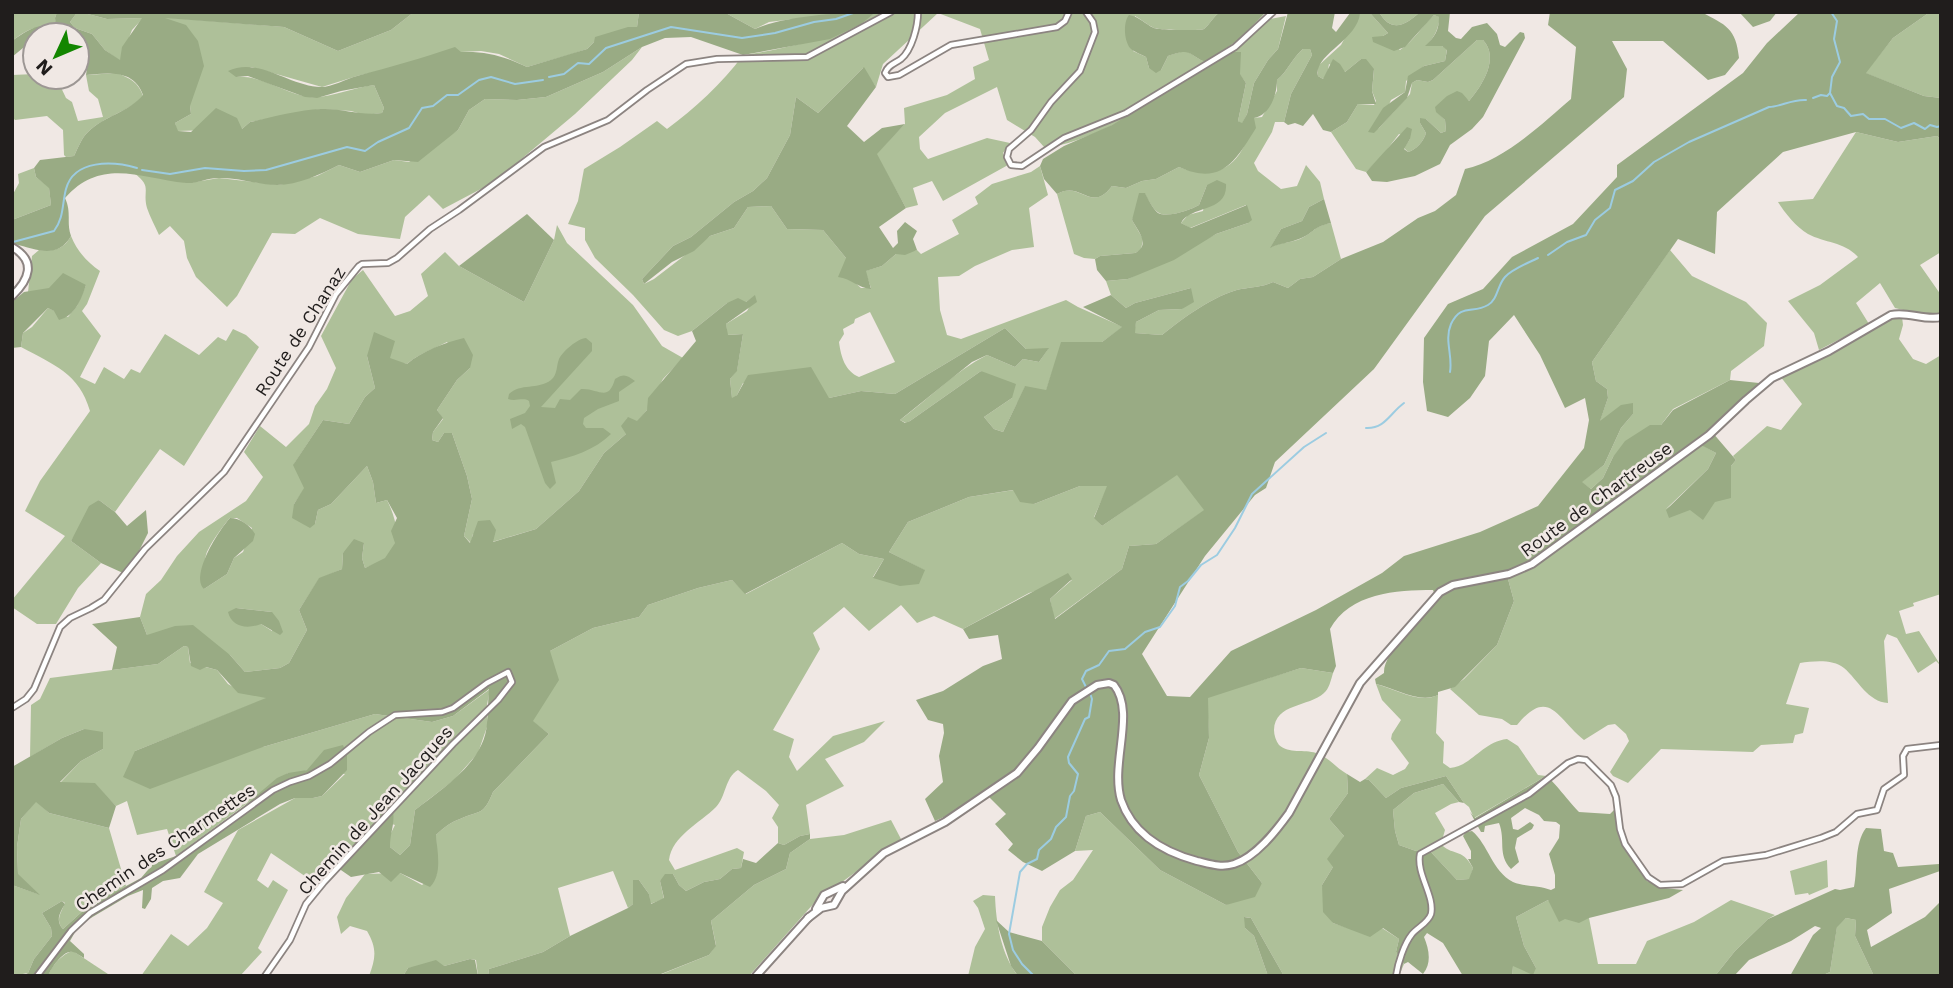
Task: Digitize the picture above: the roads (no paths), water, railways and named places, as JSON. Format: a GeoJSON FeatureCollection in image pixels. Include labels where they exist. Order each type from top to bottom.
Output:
{"type":"FeatureCollection","features":[{"type":"Feature","properties":{"kind":"main road"},"geometry":{"type":"LineString","coordinates":[[12,247],[22,254],[28,274],[26,281],[12,296]]}},
{"type":"Feature","properties":{"kind":"main road","name":"Route de Chartreuse"},"geometry":{"type":"LineString","coordinates":[[860,876],[884,853],[945,822],[1011,778],[1032,755],[1068,705],[1088,690],[1104,683],[1112,683],[1121,696],[1124,718],[1117,760],[1118,783],[1124,808],[1136,828],[1160,847],[1186,858],[1224,866],[1240,862],[1280,826],[1360,682],[1440,592],[1452,585],[1509,574],[1532,564],[1709,435],[1746,400],[1785,371],[1816,358],[1891,315],[1904,313],[1929,319],[1941,317]]}},
{"type":"Feature","properties":{"kind":"main road"},"geometry":{"type":"LineString","coordinates":[[755,976],[808,918],[825,893],[860,876]]}},
{"type":"Feature","properties":{"kind":"main road"},"geometry":{"type":"LineString","coordinates":[[808,918],[828,906],[833,906],[842,891],[860,876]]}},
{"type":"Feature","properties":{"kind":"main road"},"geometry":{"type":"LineString","coordinates":[[831,892],[837,899]]}},
{"type":"Feature","properties":{"kind":"main road"},"geometry":{"type":"LineString","coordinates":[[822,899],[828,906]]}},
{"type":"Feature","properties":{"kind":"street","name":"Route de Chanaz"},"geometry":{"type":"LineString","coordinates":[[12,708],[26,699],[34,689],[60,626],[104,600],[145,549],[224,472],[309,347],[336,294],[359,266],[388,263],[397,258],[430,229],[544,147],[608,120],[686,64],[716,59],[807,57],[891,12]]}},
{"type":"Feature","properties":{"kind":"street"},"geometry":{"type":"LineString","coordinates":[[918,12],[908,50],[887,68],[885,73],[888,78],[899,75],[951,45],[1057,27],[1065,21],[1069,12]]}},
{"type":"Feature","properties":{"kind":"street"},"geometry":{"type":"LineString","coordinates":[[1086,12],[1093,22],[1095,32],[1080,71],[1051,102],[1031,130],[1009,149],[1007,157],[1011,165],[1022,166],[1064,138],[1126,113],[1235,47],[1273,12]]}},
{"type":"Feature","properties":{"kind":"street","name":"Chemin des Charmettes"},"geometry":{"type":"LineString","coordinates":[[37,976],[71,931],[90,913],[163,870],[273,790],[309,776],[330,764],[395,715],[442,712],[453,708],[487,683],[508,672]]}},
{"type":"Feature","properties":{"kind":"street","name":"Chemin de Jean Jacques"},"geometry":{"type":"LineString","coordinates":[[265,976],[290,940],[301,914],[315,893],[381,819],[502,696],[512,682],[508,672]]}},
{"type":"Feature","properties":{"kind":"street"},"geometry":{"type":"LineString","coordinates":[[1396,974],[1412,934],[1430,917],[1431,908],[1420,865],[1422,852],[1529,794],[1572,761],[1586,760],[1608,781],[1616,797],[1621,835],[1625,844],[1648,877],[1656,884],[1669,886],[1689,881],[1723,861],[1766,855],[1833,834],[1857,814],[1877,810],[1884,789],[1904,775],[1903,756],[1907,749],[1941,745]]}},
{"type":"Feature","properties":{"kind":"waterway"},"geometry":{"type":"LineString","coordinates":[[549,77],[564,74],[578,63],[589,64],[606,48],[671,27],[742,38],[775,33],[856,12]]}},
{"type":"Feature","properties":{"kind":"waterway"},"geometry":{"type":"LineString","coordinates":[[1813,98],[1830,93],[1832,77],[1840,62],[1834,39],[1837,21],[1831,12]]}},
{"type":"Feature","properties":{"kind":"waterway"},"geometry":{"type":"LineString","coordinates":[[142,170],[170,174],[205,168],[266,170],[347,147],[365,151],[409,128],[422,108],[433,106],[447,95],[458,95],[479,80],[491,77],[515,84],[543,80]]}},
{"type":"Feature","properties":{"kind":"waterway"},"geometry":{"type":"LineString","coordinates":[[1830,93],[1837,106],[1844,108],[1851,116],[1863,114],[1869,119],[1885,119],[1901,128],[1914,123],[1925,129],[1930,125],[1941,126]]}},
{"type":"Feature","properties":{"kind":"waterway"},"geometry":{"type":"LineString","coordinates":[[1548,255],[1567,242],[1586,235],[1595,220],[1610,208],[1615,190],[1633,181],[1654,162],[1689,142],[1769,107],[1806,100]]}},
{"type":"Feature","properties":{"kind":"waterway"},"geometry":{"type":"LineString","coordinates":[[13,242],[54,231],[61,216],[66,189],[77,172],[86,167],[106,164],[137,168]]}},
{"type":"Feature","properties":{"kind":"waterway"},"geometry":{"type":"LineString","coordinates":[[1450,372],[1448,336],[1455,318],[1463,311],[1488,305],[1508,274],[1538,258]]}},
{"type":"Feature","properties":{"kind":"waterway"},"geometry":{"type":"LineString","coordinates":[[1366,428],[1383,423],[1404,403]]}},
{"type":"Feature","properties":{"kind":"waterway"},"geometry":{"type":"LineString","coordinates":[[1087,689],[1082,679],[1086,671],[1099,665],[1109,651],[1125,649],[1145,632],[1160,627],[1175,606],[1180,587],[1201,565],[1217,555],[1235,528],[1252,494],[1304,447],[1326,433]]}},
{"type":"Feature","properties":{"kind":"waterway"},"geometry":{"type":"LineString","coordinates":[[1034,976],[1013,950],[1009,934],[1020,872],[1027,864],[1037,859],[1039,850],[1051,839],[1056,827],[1066,817],[1078,774],[1069,763],[1068,757],[1085,719],[1089,717],[1092,699],[1090,693]]}}]}
